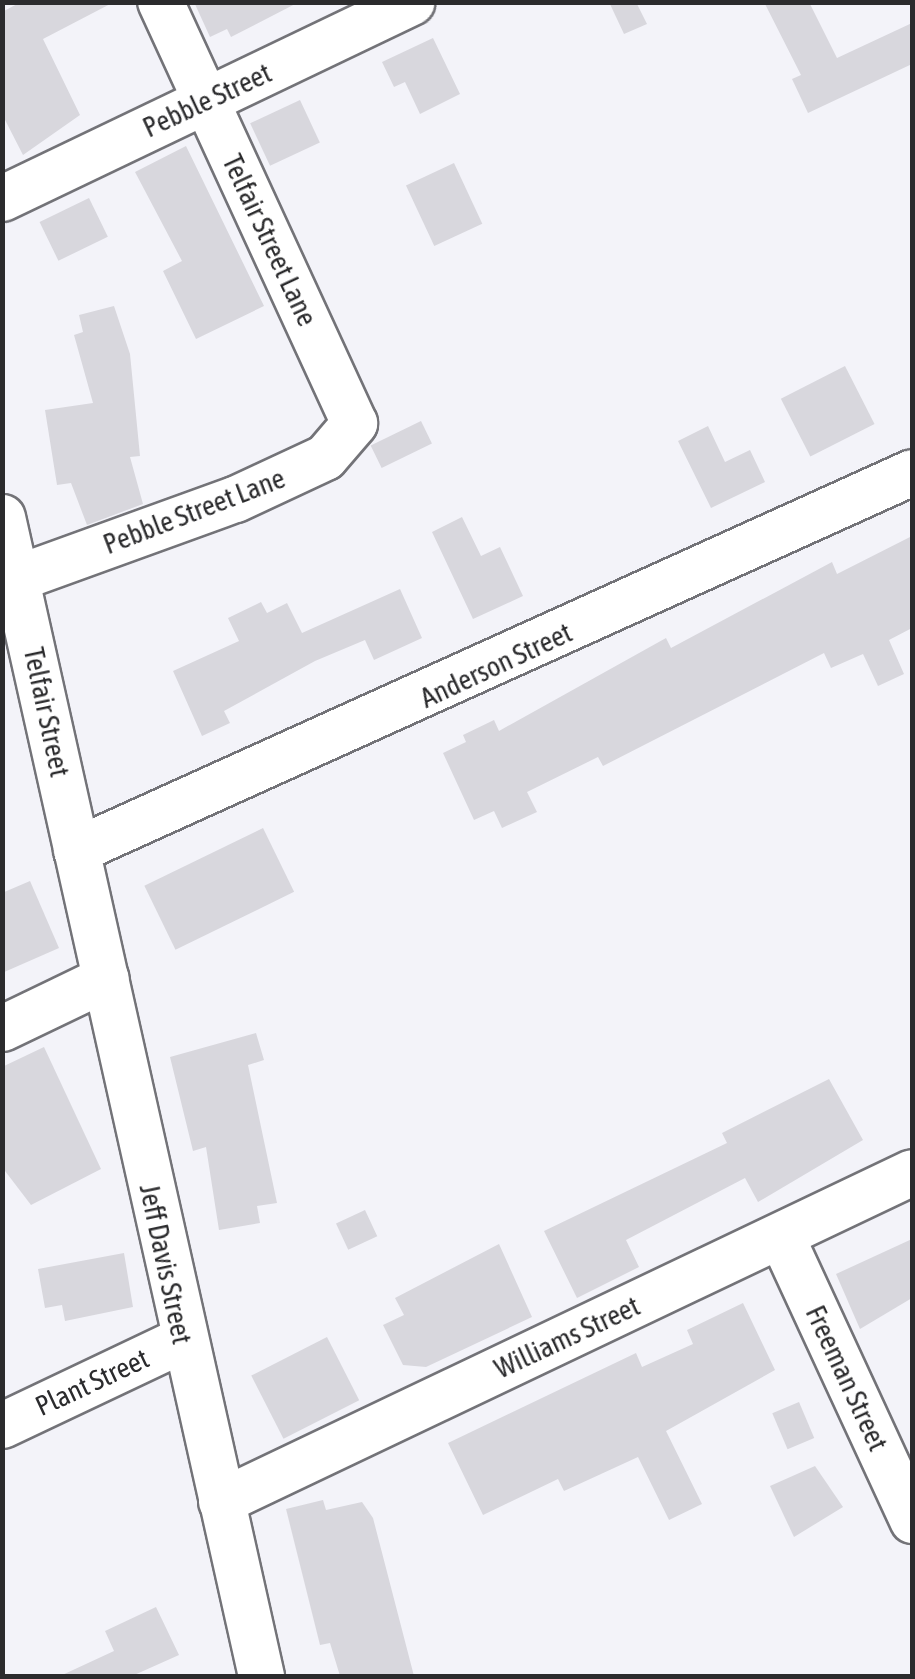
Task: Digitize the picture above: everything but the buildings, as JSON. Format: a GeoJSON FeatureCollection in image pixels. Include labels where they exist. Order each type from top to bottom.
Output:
{"type":"FeatureCollection","features":[{"type":"Feature","properties":{"kind":"street","name":"Telfair Street Lane"},"geometry":{"type":"LineString","coordinates":[[160,2],[354,423]]}},
{"type":"Feature","properties":{"kind":"street","name":"Pebble Street"},"geometry":{"type":"LineString","coordinates":[[2,198],[412,2]]}},
{"type":"Feature","properties":{"kind":"street","name":"Pebble Street Lane"},"geometry":{"type":"LineString","coordinates":[[19,578],[236,499],[325,457],[354,423]]}},
{"type":"Feature","properties":{"kind":"street","name":"Anderson Street"},"geometry":{"type":"LineString","coordinates":[[76,850],[912,472]]}},
{"type":"Feature","properties":{"kind":"street","name":"Telfair Street"},"geometry":{"type":"LineString","coordinates":[[2,517],[19,578],[76,850]]}},
{"type":"Feature","properties":{"kind":"street","name":"Jeff Davis Street"},"geometry":{"type":"LineString","coordinates":[[76,850],[181,1340],[261,1676]]}},
{"type":"Feature","properties":{"kind":"street"},"geometry":{"type":"LineString","coordinates":[[2,1028],[106,978]]}},
{"type":"Feature","properties":{"kind":"street","name":"Williams Street"},"geometry":{"type":"LineString","coordinates":[[221,1501],[912,1172]]}},
{"type":"Feature","properties":{"kind":"street","name":"Freeman Street"},"geometry":{"type":"LineString","coordinates":[[781,1236],[912,1520]]}},
{"type":"Feature","properties":{"kind":"street","name":"Plant Street"},"geometry":{"type":"LineString","coordinates":[[2,1425],[181,1340]]}}]}
